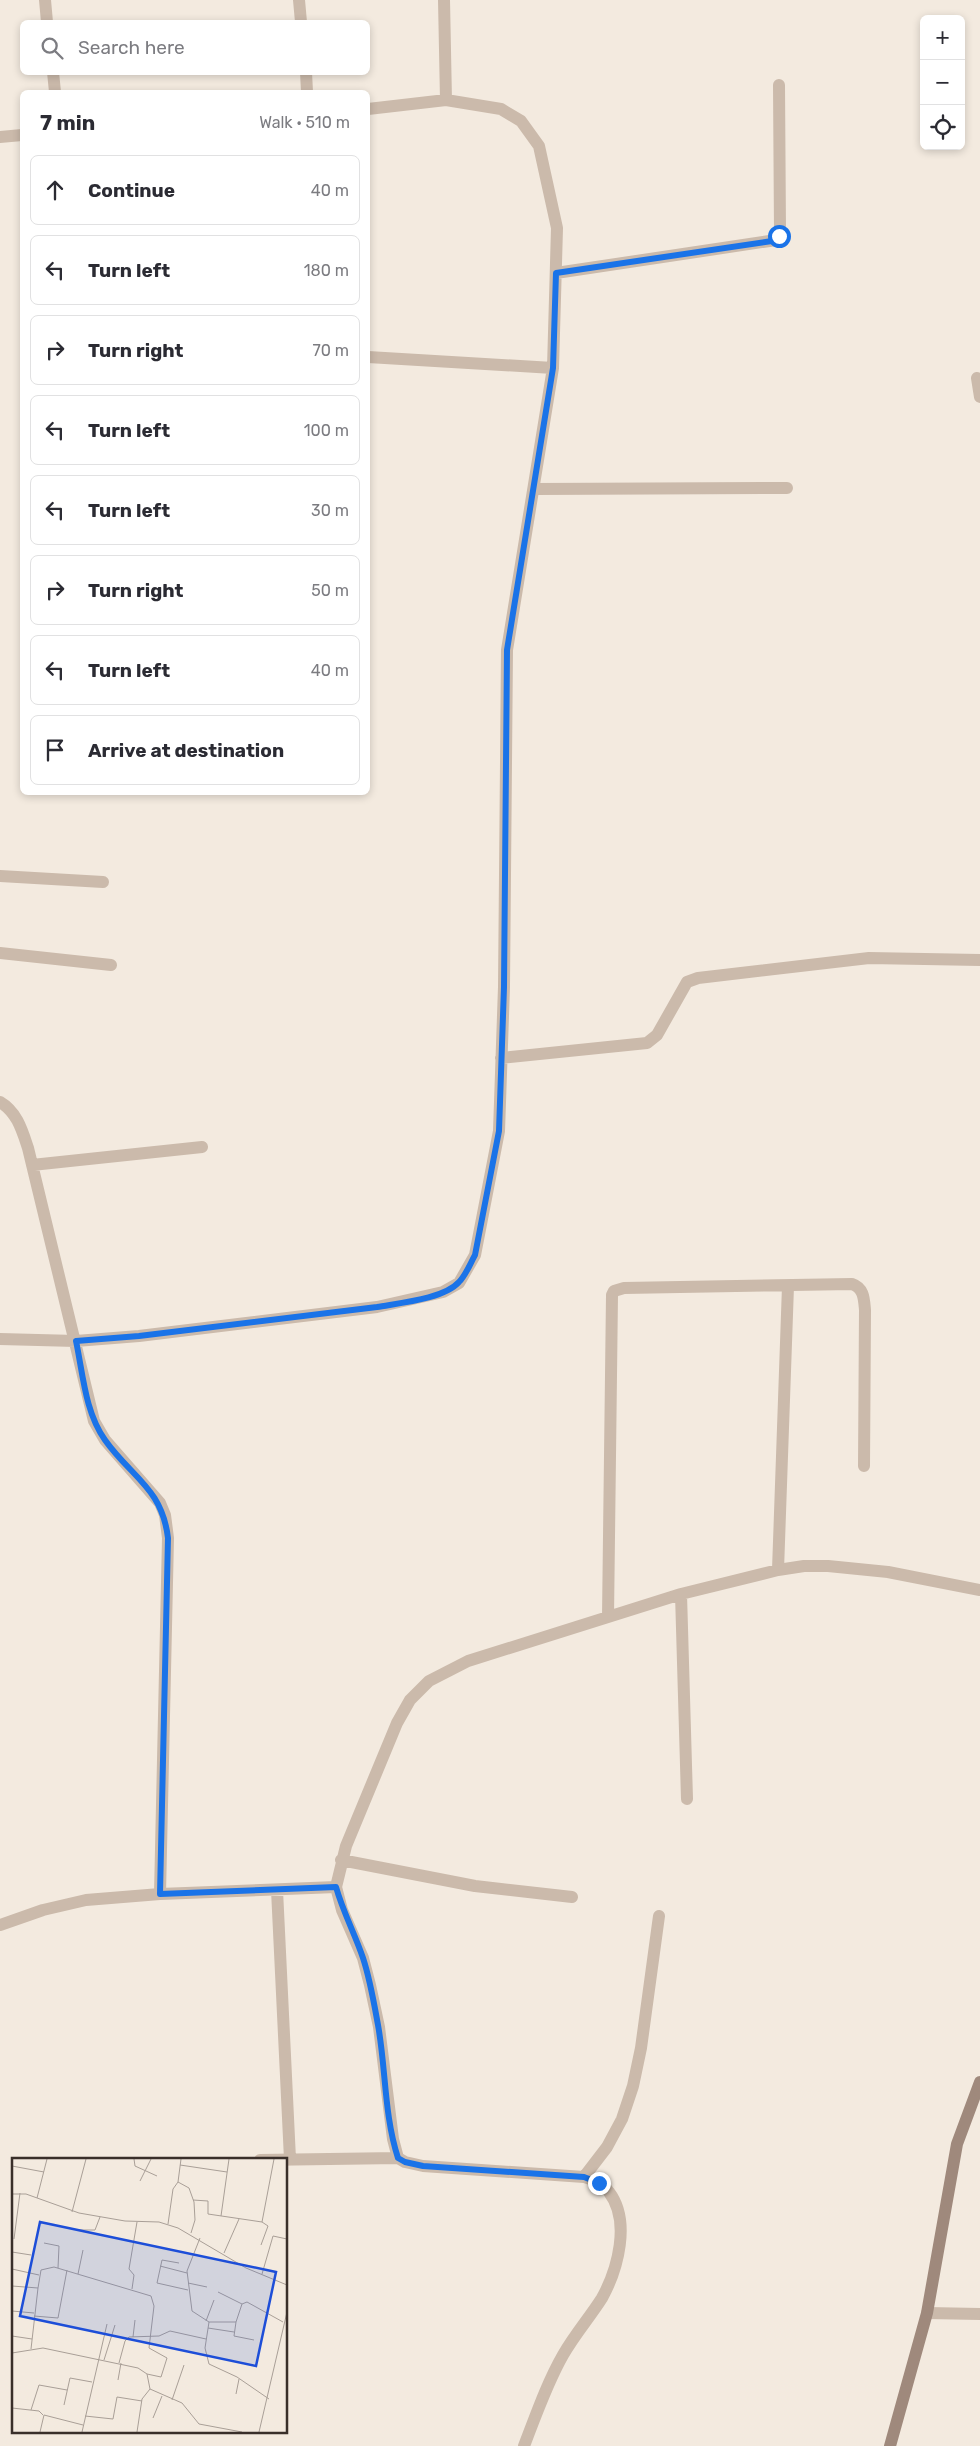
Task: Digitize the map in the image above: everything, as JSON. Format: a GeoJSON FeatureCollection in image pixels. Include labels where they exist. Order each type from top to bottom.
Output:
{"type":"FeatureCollection","features":[{"type":"Feature","properties":{"kind":"street"},"geometry":{"type":"LineString","coordinates":[[45,0],[47,20]]}},
{"type":"Feature","properties":{"kind":"street"},"geometry":{"type":"LineString","coordinates":[[299,0],[301,20]]}},
{"type":"Feature","properties":{"kind":"street"},"geometry":{"type":"LineString","coordinates":[[444,0],[446,100]]}},
{"type":"Feature","properties":{"kind":"street"},"geometry":{"type":"LineString","coordinates":[[52,75],[55,90]]}},
{"type":"Feature","properties":{"kind":"street"},"geometry":{"type":"LineString","coordinates":[[306,75],[307,90]]}},
{"type":"Feature","properties":{"kind":"street"},"geometry":{"type":"LineString","coordinates":[[556,273],[776,240],[780,232],[779,84]]}},
{"type":"Feature","properties":{"kind":"street"},"geometry":{"type":"LineString","coordinates":[[0,1339],[76,1341],[139,1336],[377,1307],[411,1301],[452,1288],[459,1282],[475,1255],[499,1131],[507,650],[535,489],[553,368],[557,228],[539,146],[521,121],[501,109],[446,100],[370,109]]}},
{"type":"Feature","properties":{"kind":"street"},"geometry":{"type":"LineString","coordinates":[[0,137],[20,135]]}},
{"type":"Feature","properties":{"kind":"street"},"geometry":{"type":"LineString","coordinates":[[370,357],[553,368]]}},
{"type":"Feature","properties":{"kind":"street"},"geometry":{"type":"LineString","coordinates":[[977,378],[980,397]]}},
{"type":"Feature","properties":{"kind":"street"},"geometry":{"type":"LineString","coordinates":[[535,489],[786,488]]}},
{"type":"Feature","properties":{"kind":"street"},"geometry":{"type":"LineString","coordinates":[[0,876],[103,882]]}},
{"type":"Feature","properties":{"kind":"street"},"geometry":{"type":"LineString","coordinates":[[0,953],[110,965]]}},
{"type":"Feature","properties":{"kind":"street"},"geometry":{"type":"LineString","coordinates":[[501,1058],[647,1043],[657,1035],[687,982],[698,978],[869,958],[980,960]]}},
{"type":"Feature","properties":{"kind":"street"},"geometry":{"type":"LineString","coordinates":[[0,1102],[12,1111],[20,1125],[32,1165],[94,1421],[105,1440],[160,1503],[167,1525],[160,1894]]}},
{"type":"Feature","properties":{"kind":"street"},"geometry":{"type":"LineString","coordinates":[[32,1165],[202,1147]]}},
{"type":"Feature","properties":{"kind":"street"},"geometry":{"type":"LineString","coordinates":[[608,1617],[613,1293],[624,1288],[852,1284],[861,1290],[865,1310],[864,1466]]}},
{"type":"Feature","properties":{"kind":"street"},"geometry":{"type":"LineString","coordinates":[[778,1570],[788,1286]]}},
{"type":"Feature","properties":{"kind":"street"},"geometry":{"type":"LineString","coordinates":[[398,2158],[393,2139],[379,2027],[364,1958],[342,1910],[336,1887],[341,1860],[396,1723],[410,1700],[429,1681],[468,1661],[681,1594],[778,1570],[804,1566],[828,1566],[888,1572],[980,1590]]}},
{"type":"Feature","properties":{"kind":"street"},"geometry":{"type":"LineString","coordinates":[[681,1594],[687,1799]]}},
{"type":"Feature","properties":{"kind":"street"},"geometry":{"type":"LineString","coordinates":[[341,1860],[475,1886],[572,1897]]}},
{"type":"Feature","properties":{"kind":"street"},"geometry":{"type":"LineString","coordinates":[[0,1925],[67,1904],[160,1894],[336,1887]]}},
{"type":"Feature","properties":{"kind":"street"},"geometry":{"type":"LineString","coordinates":[[277,1890],[290,2159],[398,2158],[405,2162],[423,2166],[584,2177],[599,2183],[609,2191],[615,2201],[621,2230],[615,2264],[602,2298],[579,2328],[562,2357],[524,2446]]}},
{"type":"Feature","properties":{"kind":"street"},"geometry":{"type":"LineString","coordinates":[[584,2177],[607,2147],[622,2119],[633,2086],[641,2048],[659,1916]]}},
{"type":"Feature","properties":{"kind":"street"},"geometry":{"type":"LineString","coordinates":[[890,2446],[927,2313],[957,2144],[980,2082]]}},
{"type":"Feature","properties":{"kind":"street"},"geometry":{"type":"LineString","coordinates":[[927,2313],[980,2314]]}},
{"type":"Feature","properties":{"kind":"route"},"geometry":{"type":"LineString","coordinates":[[599,2183],[584,2177],[423,2166],[405,2162],[398,2158],[393,2139],[379,2027],[364,1958],[342,1910],[336,1887],[160,1894],[167,1525],[160,1503],[105,1440],[94,1421],[76,1341],[139,1336],[377,1307],[411,1301],[452,1288],[468,1269],[475,1255],[499,1131],[504,987],[507,650],[529,525],[553,368],[556,273],[772,241],[776,240],[779,236]]}}]}
